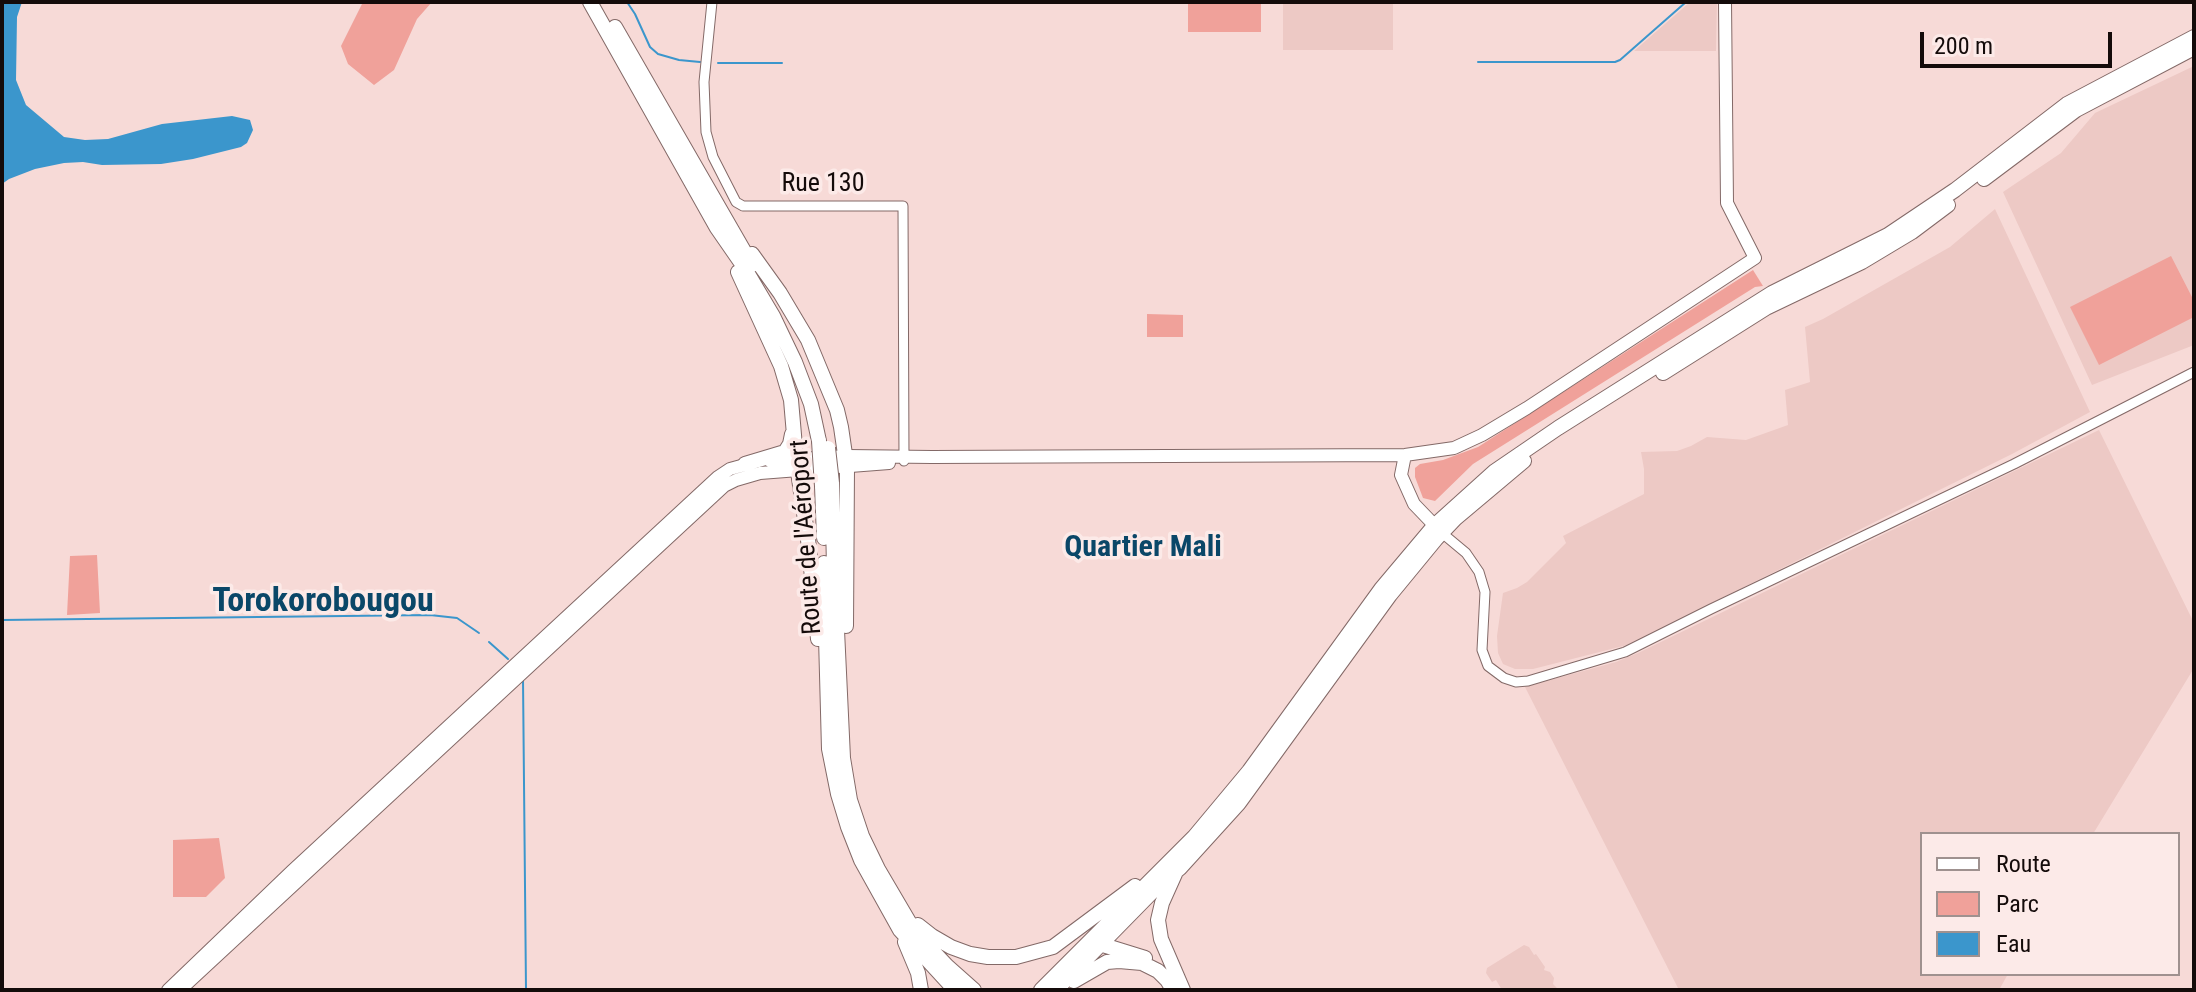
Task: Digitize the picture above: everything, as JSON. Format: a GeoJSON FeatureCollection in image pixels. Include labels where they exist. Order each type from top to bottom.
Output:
{"type":"FeatureCollection","features":[{"type":"Feature","properties":{"kind":"highway","name":"Route de l'Aéroport"},"geometry":{"type":"LineString","coordinates":[[590,2],[803,357],[818,401],[834,566],[829,749],[838,794],[861,860],[900,930],[955,990]]}},
{"type":"Feature","properties":{"kind":"highway","name":"Route de l'Aéroport"},"geometry":{"type":"LineString","coordinates":[[600,2],[722,225]]}},
{"type":"Feature","properties":{"kind":"highway"},"geometry":{"type":"LineString","coordinates":[[1041,990],[1194,837],[1249,771],[1381,589],[1495,471],[1772,293],[1888,235],[1955,190],[2067,104],[2194,37]]}},
{"type":"Feature","properties":{"kind":"highway"},"geometry":{"type":"LineString","coordinates":[[1058,990],[1157,887],[1176,872],[1239,803],[1438,529],[1455,519],[1529,458],[1766,308],[1862,262],[1912,232],[2076,110],[2194,48]]}},
{"type":"Feature","properties":{"kind":"highway"},"geometry":{"type":"LineString","coordinates":[[722,225],[781,366],[791,400],[816,625],[833,679]]}},
{"type":"Feature","properties":{"kind":"highway"},"geometry":{"type":"LineString","coordinates":[[722,225],[780,293],[808,340],[837,410],[847,462],[845,636],[833,679]]}},
{"type":"Feature","properties":{"kind":"highway"},"geometry":{"type":"LineString","coordinates":[[745,464],[785,452],[790,444],[793,426]]}},
{"type":"Feature","properties":{"kind":"highway","name":"Route de l'Aéroport"},"geometry":{"type":"LineString","coordinates":[[833,679],[850,800],[862,836],[915,932],[974,990]]}},
{"type":"Feature","properties":{"kind":"highway"},"geometry":{"type":"LineString","coordinates":[[903,913],[951,947],[988,957],[1016,957],[1053,947],[1070,936],[1182,848]]}},
{"type":"Feature","properties":{"kind":"highway"},"geometry":{"type":"LineString","coordinates":[[1176,872],[1158,920],[1161,939],[1177,985]]}},
{"type":"Feature","properties":{"kind":"highway"},"geometry":{"type":"LineString","coordinates":[[900,930],[918,973],[921,990]]}},
{"type":"Feature","properties":{"kind":"highway"},"geometry":{"type":"LineString","coordinates":[[1086,946],[1103,945],[1159,963],[1177,985]]}},
{"type":"Feature","properties":{"kind":"highway"},"geometry":{"type":"LineString","coordinates":[[1058,990],[1096,967],[1119,961],[1142,963],[1177,985]]}},
{"type":"Feature","properties":{"kind":"main road"},"geometry":{"type":"LineString","coordinates":[[168,990],[292,871],[730,469],[745,464],[932,457],[1405,455],[1454,448],[1527,408],[1755,258],[1727,203],[1725,2]]}},
{"type":"Feature","properties":{"kind":"main road"},"geometry":{"type":"LineString","coordinates":[[1405,455],[1401,475],[1414,504],[1438,529]]}},
{"type":"Feature","properties":{"kind":"main road"},"geometry":{"type":"LineString","coordinates":[[180,990],[724,486],[748,476],[797,464]]}},
{"type":"Feature","properties":{"kind":"street","name":"Rue 130"},"geometry":{"type":"LineString","coordinates":[[712,2],[704,82],[706,132],[713,157],[736,202],[743,206],[903,206],[904,459]]}},
{"type":"Feature","properties":{"kind":"street"},"geometry":{"type":"LineString","coordinates":[[1438,529],[1466,553],[1479,572],[1485,592],[1482,650],[1488,666],[1504,678],[1516,682],[1528,681],[1625,652],[2014,464],[2194,372]]}},
{"type":"Feature","properties":{"kind":"shaded area"},"geometry":{"type":"Polygon","coordinates":[[[1283,2],[1393,2],[1393,50],[1283,50],[1283,2]]]}},
{"type":"Feature","properties":{"kind":"shaded area"},"geometry":{"type":"Polygon","coordinates":[[[1690,2],[1717,2],[1716,51],[1634,51],[1690,2]]]}},
{"type":"Feature","properties":{"kind":"shaded area"},"geometry":{"type":"Polygon","coordinates":[[[2194,66],[2194,345],[2092,385],[2003,192],[2061,153],[2095,113],[2194,66]]]}},
{"type":"Feature","properties":{"kind":"shaded area"},"geometry":{"type":"Polygon","coordinates":[[[1995,209],[2090,412],[2012,454],[1627,645],[1533,669],[1515,669],[1503,664],[1498,653],[1497,636],[1503,593],[1527,582],[1566,543],[1563,536],[1644,494],[1641,452],[1677,451],[1707,437],[1746,440],[1788,425],[1785,390],[1810,382],[1805,327],[1950,247],[1995,209]]]}},
{"type":"Feature","properties":{"kind":"shaded area"},"geometry":{"type":"Polygon","coordinates":[[[2099,430],[2194,623],[2194,668],[2094,832],[1920,832],[1920,976],[2007,976],[1999,990],[1679,990],[1525,687],[1638,653],[2099,430]]]}},
{"type":"Feature","properties":{"kind":"shaded area"},"geometry":{"type":"Polygon","coordinates":[[[1524,945],[1536,954],[1544,970],[1550,972],[1554,978],[1553,984],[1559,990],[1502,990],[1496,980],[1492,982],[1486,973],[1487,968],[1524,945]]]}},
{"type":"Feature","properties":{"kind":"green space"},"geometry":{"type":"Polygon","coordinates":[[[360,2],[432,2],[417,19],[394,70],[374,85],[348,64],[341,46],[362,4],[360,2]]]}},
{"type":"Feature","properties":{"kind":"green space"},"geometry":{"type":"Polygon","coordinates":[[[1188,2],[1261,2],[1261,32],[1188,32],[1188,2]]]}},
{"type":"Feature","properties":{"kind":"green space"},"geometry":{"type":"Polygon","coordinates":[[[2171,256],[2194,301],[2194,317],[2099,365],[2070,307],[2171,256]]]}},
{"type":"Feature","properties":{"kind":"green space"},"geometry":{"type":"Polygon","coordinates":[[[1753,270],[1763,286],[1755,287],[1473,464],[1435,501],[1423,498],[1415,477],[1415,468],[1420,464],[1443,460],[1478,447],[1753,270]]]}},
{"type":"Feature","properties":{"kind":"green space"},"geometry":{"type":"Polygon","coordinates":[[[1147,314],[1183,315],[1183,337],[1147,337],[1147,314]]]}},
{"type":"Feature","properties":{"kind":"green space"},"geometry":{"type":"Polygon","coordinates":[[[97,555],[100,613],[67,615],[70,556],[97,555]]]}},
{"type":"Feature","properties":{"kind":"green space"},"geometry":{"type":"Polygon","coordinates":[[[219,838],[225,878],[206,897],[173,897],[173,840],[219,838]]]}},
{"type":"Feature","properties":{"kind":"water"},"geometry":{"type":"Polygon","coordinates":[[[2,2],[22,2],[17,17],[16,80],[26,105],[64,137],[108,139],[162,124],[232,116],[250,120],[253,130],[247,143],[193,159],[161,164],[64,163],[35,169],[2,184],[2,2]]]}},
{"type":"Feature","properties":{"kind":"waterway"},"geometry":{"type":"LineString","coordinates":[[627,2],[650,47],[658,54],[700,62]]}},
{"type":"Feature","properties":{"kind":"waterway"},"geometry":{"type":"LineString","coordinates":[[1478,62],[1615,62],[1686,2]]}},
{"type":"Feature","properties":{"kind":"waterway"},"geometry":{"type":"LineString","coordinates":[[718,63],[782,63]]}},
{"type":"Feature","properties":{"kind":"waterway"},"geometry":{"type":"LineString","coordinates":[[2,620],[430,615],[457,618],[479,633]]}},
{"type":"Feature","properties":{"kind":"waterway"},"geometry":{"type":"LineString","coordinates":[[489,642],[508,659]]}},
{"type":"Feature","properties":{"kind":"waterway"},"geometry":{"type":"LineString","coordinates":[[523,679],[526,990]]}},
{"type":"Feature","properties":{"kind":"district","name":"Quartier Mali"},"geometry":{"type":"Point","coordinates":[1143,548]}},
{"type":"Feature","properties":{"kind":"district","name":"Torokorobougou"},"geometry":{"type":"Point","coordinates":[323,602]}}]}
